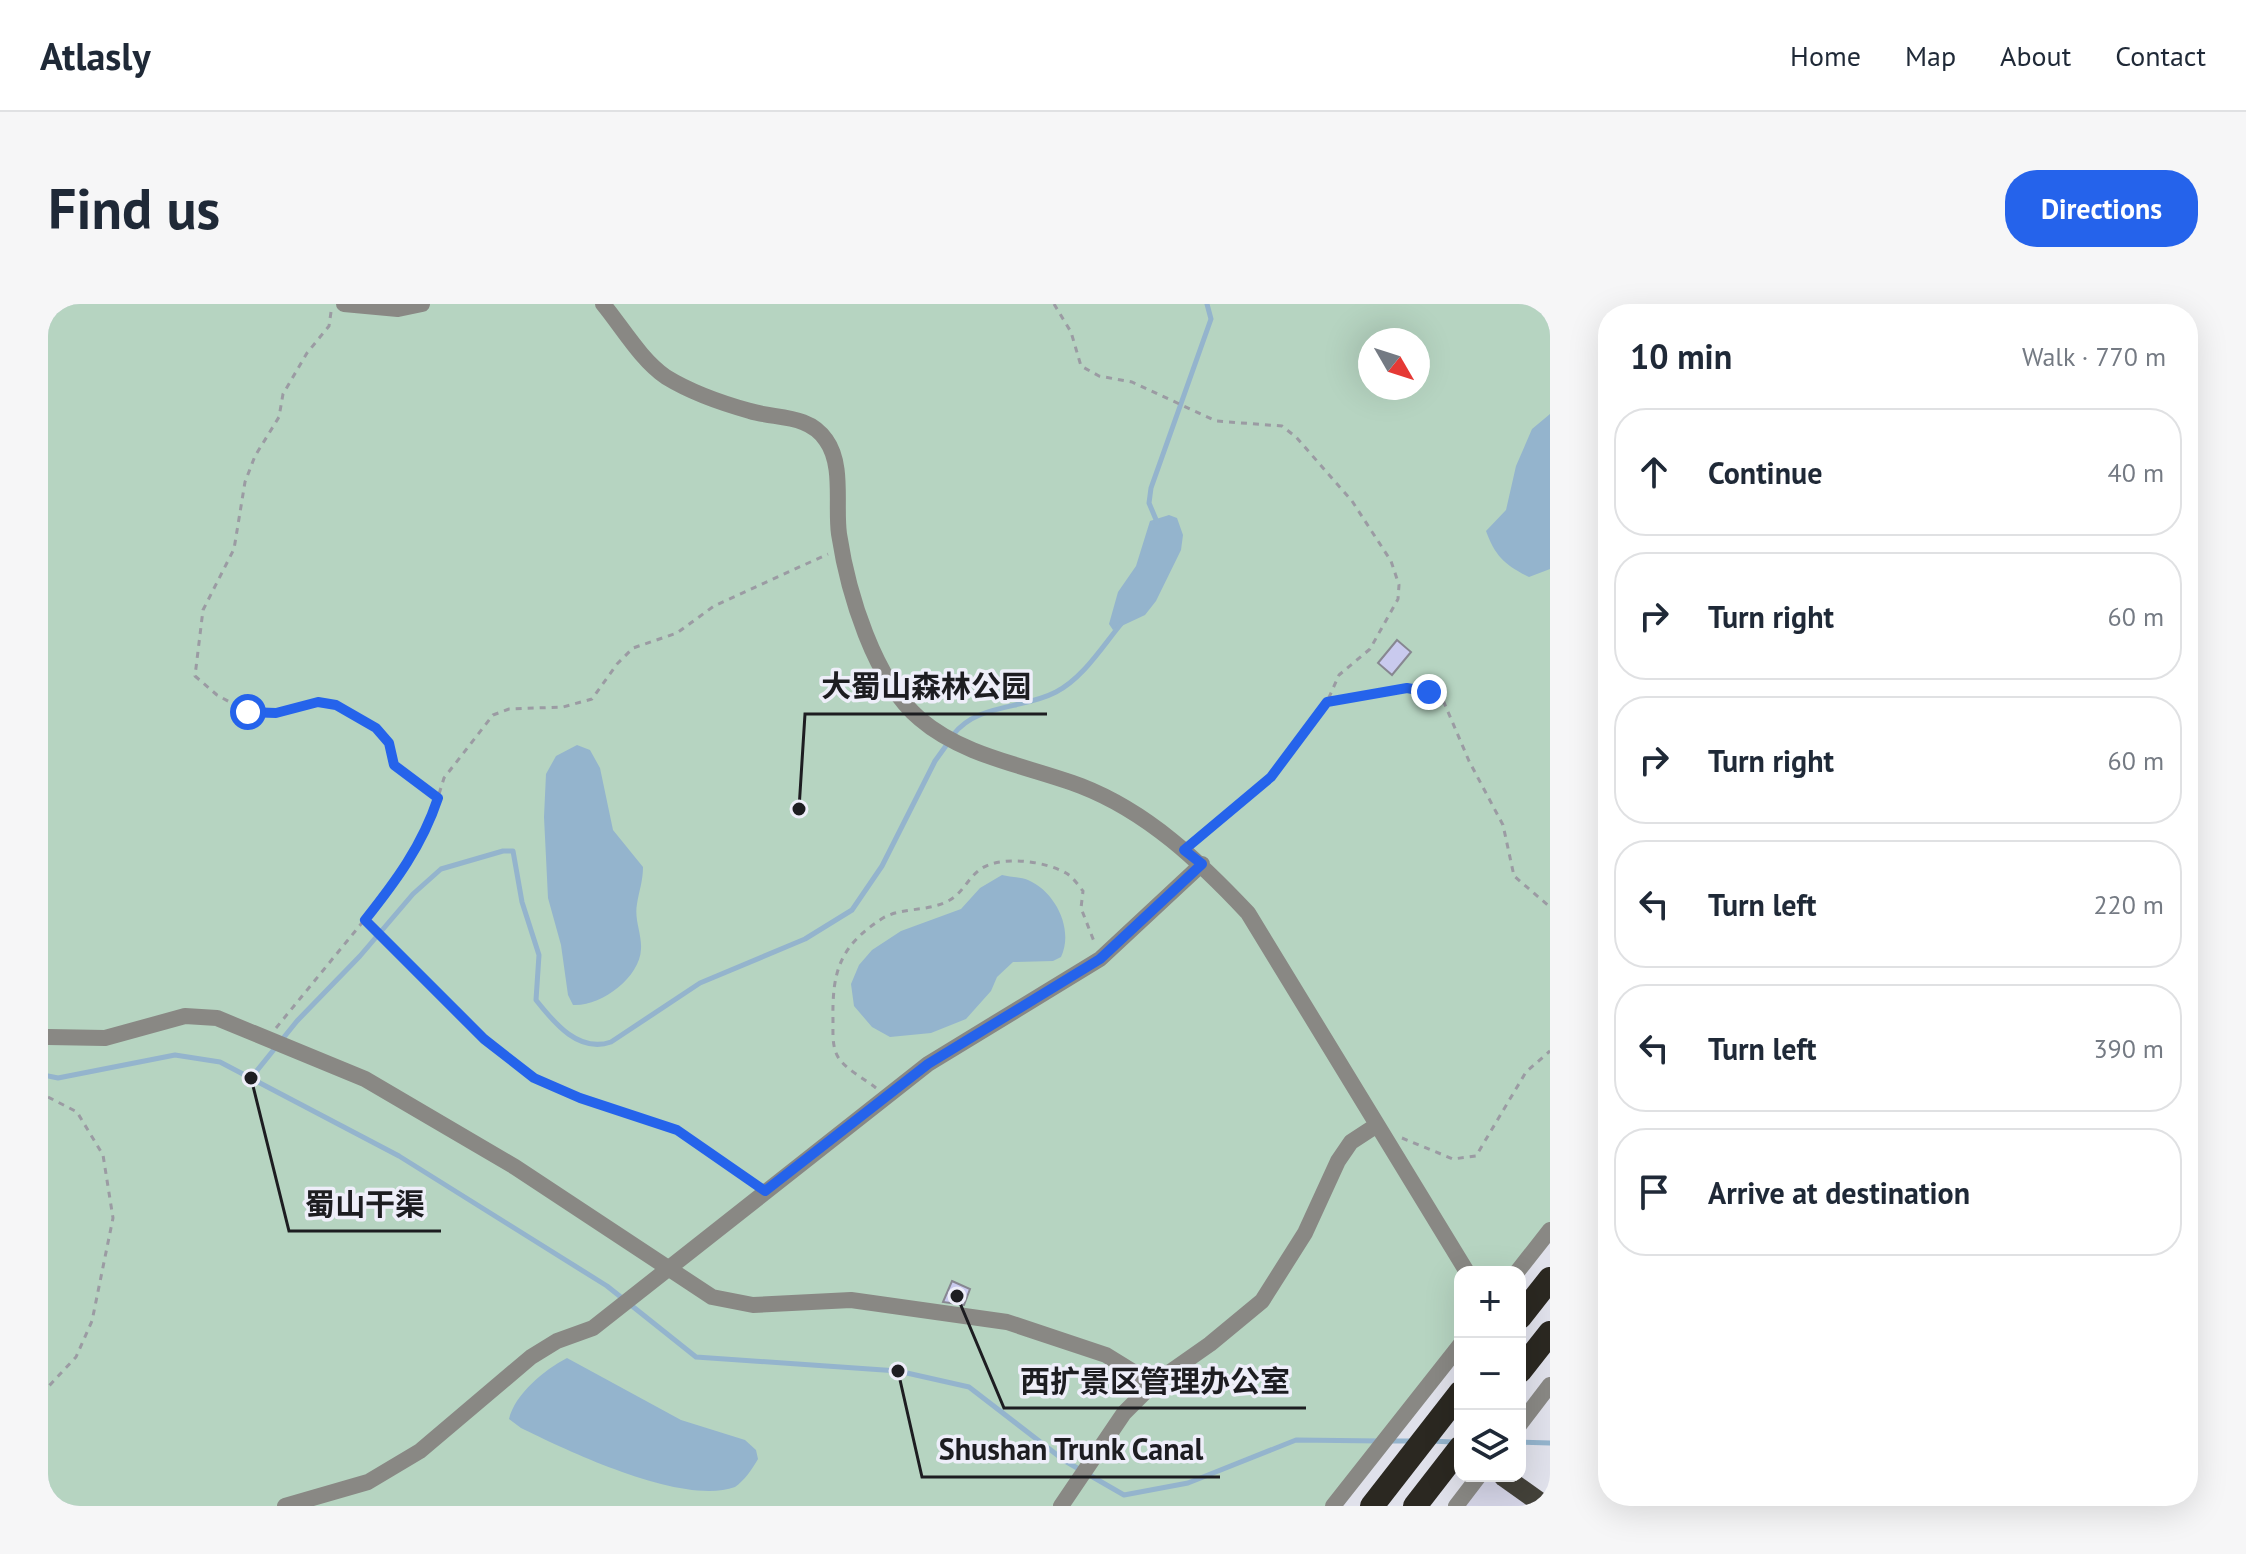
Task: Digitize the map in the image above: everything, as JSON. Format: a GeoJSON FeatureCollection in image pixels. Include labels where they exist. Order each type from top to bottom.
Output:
{"type":"FeatureCollection","features":[{"type":"Feature","properties":{"kind":"highway"},"geometry":{"type":"LineString","coordinates":[[1526,1309],[1550,1279]]}},
{"type":"Feature","properties":{"kind":"highway"},"geometry":{"type":"LineString","coordinates":[[1526,1363],[1550,1333]]}},
{"type":"Feature","properties":{"kind":"highway"},"geometry":{"type":"LineString","coordinates":[[1372,1506],[1454,1401]]}},
{"type":"Feature","properties":{"kind":"highway"},"geometry":{"type":"LineString","coordinates":[[1415,1506],[1454,1456]]}},
{"type":"Feature","properties":{"kind":"main road"},"geometry":{"type":"LineString","coordinates":[[1511,1482],[1545,1506]]}},
{"type":"Feature","properties":{"kind":"street"},"geometry":{"type":"LineString","coordinates":[[344,304],[398,309],[422,304]]}},
{"type":"Feature","properties":{"kind":"street"},"geometry":{"type":"LineString","coordinates":[[603,304],[664,375],[700,394],[754,412],[799,420],[819,431],[834,455],[842,548],[854,602],[886,676],[920,720],[951,738],[1084,787],[1142,817],[1202,864],[1248,913],[1463,1266]]}},
{"type":"Feature","properties":{"kind":"street"},"geometry":{"type":"LineString","coordinates":[[285,1506],[368,1482],[420,1451],[531,1357],[557,1341],[593,1328],[887,1096],[997,1019],[1100,959],[1202,864]]}},
{"type":"Feature","properties":{"kind":"street"},"geometry":{"type":"LineString","coordinates":[[48,1037],[105,1038],[185,1016],[203,1015],[365,1079],[515,1167],[664,1270],[699,1290],[732,1303],[753,1305],[851,1300],[1007,1322],[1106,1355],[1153,1384]]}},
{"type":"Feature","properties":{"kind":"street"},"geometry":{"type":"LineString","coordinates":[[1061,1506],[1124,1413],[1153,1384],[1210,1344],[1262,1301],[1305,1233],[1338,1161],[1351,1142],[1380,1130]]}},
{"type":"Feature","properties":{"kind":"street"},"geometry":{"type":"LineString","coordinates":[[1522,1266],[1550,1230]]}},
{"type":"Feature","properties":{"kind":"street"},"geometry":{"type":"LineString","coordinates":[[1333,1506],[1454,1353]]}},
{"type":"Feature","properties":{"kind":"street"},"geometry":{"type":"LineString","coordinates":[[1526,1416],[1550,1385]]}},
{"type":"Feature","properties":{"kind":"street"},"geometry":{"type":"LineString","coordinates":[[1456,1506],[1474,1482]]}},
{"type":"Feature","properties":{"kind":"path"},"geometry":{"type":"LineString","coordinates":[[332,304],[329,326],[283,394],[279,417],[255,456],[245,482],[234,549],[203,610],[195,676],[217,695],[248,712],[276,713],[318,702],[336,705],[376,728],[389,743],[394,765],[438,798]]}},
{"type":"Feature","properties":{"kind":"path"},"geometry":{"type":"LineString","coordinates":[[1054,304],[1071,332],[1081,366],[1099,376],[1132,382],[1216,421],[1282,426],[1352,501],[1391,561],[1399,585],[1398,599],[1370,649],[1339,675],[1327,702],[1271,777],[1184,850]]}},
{"type":"Feature","properties":{"kind":"path"},"geometry":{"type":"LineString","coordinates":[[275,1042],[406,869],[429,826],[444,778],[493,715],[509,709],[563,707],[592,699],[617,664],[633,648],[677,633],[714,606],[842,548]]}},
{"type":"Feature","properties":{"kind":"path"},"geometry":{"type":"LineString","coordinates":[[1327,702],[1407,688],[1443,700],[1469,761],[1503,825],[1514,876],[1550,907]]}},
{"type":"Feature","properties":{"kind":"path"},"geometry":{"type":"LineString","coordinates":[[887,1096],[839,1058],[833,1039],[832,987],[837,963],[882,919],[897,912],[914,911],[946,902],[963,891],[977,872],[992,864],[1023,861],[1067,873],[1083,891],[1081,908],[1100,959]]}},
{"type":"Feature","properties":{"kind":"path"},"geometry":{"type":"LineString","coordinates":[[365,920],[484,1039],[534,1078],[580,1098],[677,1130],[765,1191]]}},
{"type":"Feature","properties":{"kind":"path"},"geometry":{"type":"LineString","coordinates":[[1380,1130],[1453,1159],[1476,1156],[1526,1072],[1550,1051]]}},
{"type":"Feature","properties":{"kind":"path"},"geometry":{"type":"LineString","coordinates":[[48,1097],[77,1112],[103,1155],[113,1218],[92,1321],[76,1357],[48,1387]]}},
{"type":"Feature","properties":{"kind":"shaded area"},"geometry":{"type":"Polygon","coordinates":[[[1474,1482],[1511,1482],[1545,1506],[1456,1506],[1474,1482]]]}},
{"type":"Feature","properties":{"kind":"green space"},"geometry":{"type":"Polygon","coordinates":[[[48,304],[1533,304],[1550,311],[1550,1230],[1522,1266],[1454,1266],[1454,1353],[1333,1506],[48,1506],[48,304]]]}},
{"type":"Feature","properties":{"kind":"water"},"geometry":{"type":"Polygon","coordinates":[[[1550,414],[1550,569],[1529,577],[1502,559],[1486,531],[1506,510],[1516,466],[1532,429],[1550,414]]]}},
{"type":"Feature","properties":{"kind":"water"},"geometry":{"type":"Polygon","coordinates":[[[1169,515],[1177,518],[1183,535],[1181,550],[1156,601],[1145,615],[1113,630],[1109,624],[1118,592],[1136,566],[1150,521],[1169,515]]]}},
{"type":"Feature","properties":{"kind":"water"},"geometry":{"type":"Polygon","coordinates":[[[577,745],[590,750],[600,768],[613,830],[643,867],[636,910],[641,949],[634,970],[606,996],[573,1005],[568,995],[561,945],[548,898],[544,817],[546,774],[556,756],[577,745]]]}},
{"type":"Feature","properties":{"kind":"water"},"geometry":{"type":"Polygon","coordinates":[[[1002,875],[1028,880],[1047,893],[1064,924],[1061,957],[1053,961],[1013,962],[997,977],[991,991],[966,1019],[931,1033],[890,1037],[872,1027],[854,1006],[851,984],[859,965],[872,950],[901,931],[961,909],[980,888],[1002,875]]]}},
{"type":"Feature","properties":{"kind":"water"},"geometry":{"type":"Polygon","coordinates":[[[567,1358],[681,1420],[745,1440],[756,1450],[758,1459],[735,1487],[713,1491],[687,1489],[627,1474],[568,1450],[509,1419],[517,1401],[532,1384],[567,1358]]]}},
{"type":"Feature","properties":{"kind":"building"},"geometry":{"type":"Polygon","coordinates":[[[1397,640],[1411,652],[1392,675],[1378,663],[1397,640]]]}},
{"type":"Feature","properties":{"kind":"building"},"geometry":{"type":"Polygon","coordinates":[[[952,1281],[970,1289],[964,1305],[943,1302],[952,1281]]]}},
{"type":"Feature","properties":{"kind":"waterway"},"geometry":{"type":"LineString","coordinates":[[1157,522],[1149,503],[1151,488],[1211,319],[1207,304]]}},
{"type":"Feature","properties":{"kind":"waterway"},"geometry":{"type":"LineString","coordinates":[[953,735],[974,717],[1043,698],[1066,686],[1092,661],[1121,624]]}},
{"type":"Feature","properties":{"kind":"waterway"},"geometry":{"type":"LineString","coordinates":[[251,1078],[297,1021],[360,956],[413,894],[441,869],[503,851],[513,851],[522,902],[539,955],[536,1000],[560,1027],[578,1040],[599,1044],[611,1042],[700,983],[805,939],[852,910],[882,866],[935,761],[948,743]]}},
{"type":"Feature","properties":{"kind":"waterway"},"geometry":{"type":"LineString","coordinates":[[48,1076],[58,1078],[175,1055],[220,1062],[399,1156],[607,1286],[696,1357],[898,1371],[969,1387],[1065,1461],[1124,1495],[1188,1483],[1296,1440],[1381,1441]]}},
{"type":"Feature","properties":{"kind":"waterway"},"geometry":{"type":"LineString","coordinates":[[1391,1441],[1413,1441]]}},
{"type":"Feature","properties":{"kind":"waterway"},"geometry":{"type":"LineString","coordinates":[[1431,1441],[1453,1442]]}},
{"type":"Feature","properties":{"kind":"waterway"},"geometry":{"type":"LineString","coordinates":[[1526,1442],[1550,1443]]}},
{"type":"Feature","properties":{"kind":"place","name":"大蜀山森林公园"},"geometry":{"type":"Point","coordinates":[799,809]}},
{"type":"Feature","properties":{"kind":"place","name":"蜀山干渠"},"geometry":{"type":"Point","coordinates":[251,1078]}},
{"type":"Feature","properties":{"kind":"place","name":"西扩景区管理办公室"},"geometry":{"type":"Point","coordinates":[957,1296]}},
{"type":"Feature","properties":{"kind":"place","name":"Shushan Trunk Canal"},"geometry":{"type":"Point","coordinates":[898,1371]}},
{"type":"Feature","properties":{"kind":"route"},"geometry":{"type":"LineString","coordinates":[[248,712],[276,713],[318,702],[336,705],[376,728],[389,743],[394,765],[438,798],[429,826],[406,869],[365,920],[484,1039],[534,1078],[580,1098],[677,1130],[719,1156],[765,1191],[928,1064],[997,1019],[1100,959],[1202,864],[1184,850],[1271,777],[1327,702],[1407,688],[1429,692]]}}]}
